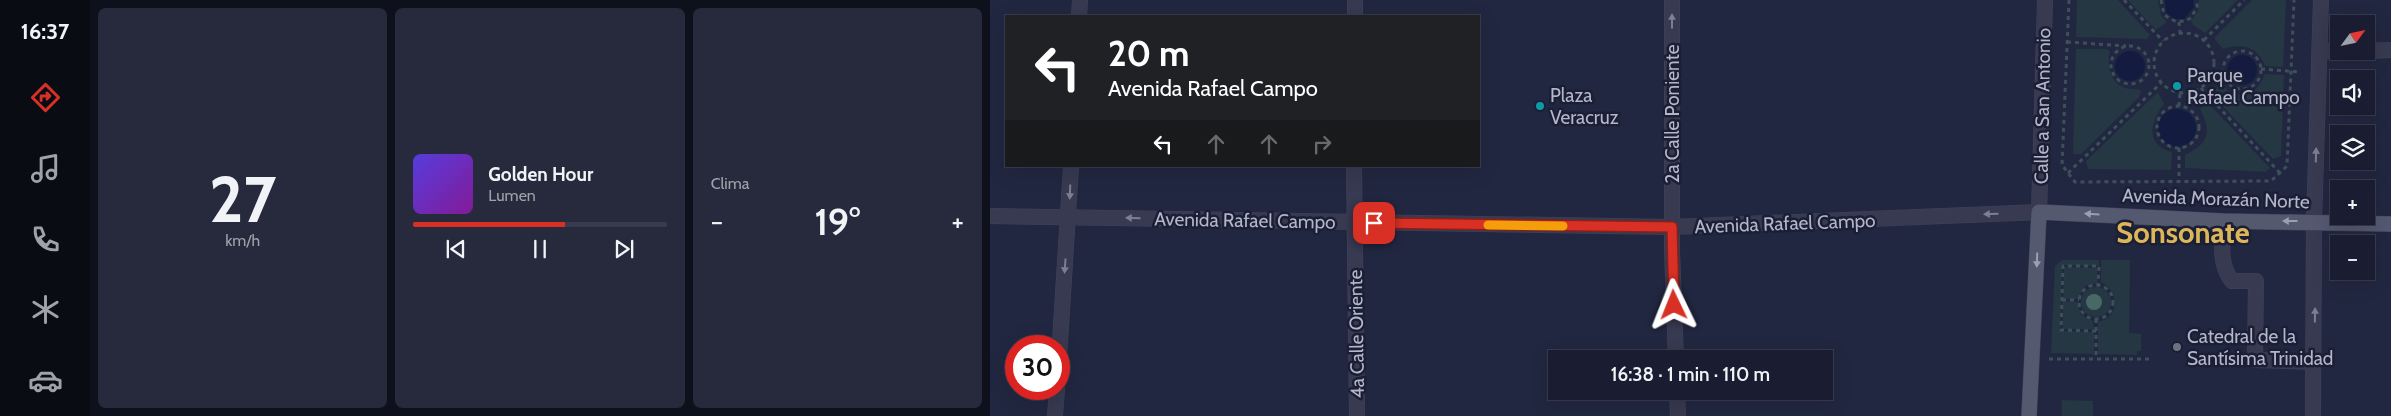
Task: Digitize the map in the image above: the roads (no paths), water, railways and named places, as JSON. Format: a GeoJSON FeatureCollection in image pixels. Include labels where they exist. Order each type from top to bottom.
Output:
{"type":"FeatureCollection","features":[{"type":"Feature","properties":{"kind":"main road","name":"Avenida Morazán Norte"},"geometry":{"type":"LineString","coordinates":[[2039,212],[2223,220],[2391,224]]}},
{"type":"Feature","properties":{"kind":"main road"},"geometry":{"type":"LineString","coordinates":[[2029,416],[2034,358],[2039,212]]}},
{"type":"Feature","properties":{"kind":"street"},"geometry":{"type":"LineString","coordinates":[[1079,15],[1080,0]]}},
{"type":"Feature","properties":{"kind":"street"},"geometry":{"type":"LineString","coordinates":[[1355,0],[1355,15]]}},
{"type":"Feature","properties":{"kind":"street","name":"2a Calle Poniente"},"geometry":{"type":"LineString","coordinates":[[1672,0],[1672,227],[1676,350]]}},
{"type":"Feature","properties":{"kind":"street","name":"Calle a San Antonio"},"geometry":{"type":"LineString","coordinates":[[2039,212],[2044,0]]}},
{"type":"Feature","properties":{"kind":"street"},"geometry":{"type":"LineString","coordinates":[[2313,416],[2314,221],[2321,0]]}},
{"type":"Feature","properties":{"kind":"street"},"geometry":{"type":"LineString","coordinates":[[2375,51],[2391,50]]}},
{"type":"Feature","properties":{"kind":"street"},"geometry":{"type":"LineString","coordinates":[[2320,51],[2330,51]]}},
{"type":"Feature","properties":{"kind":"street"},"geometry":{"type":"LineString","coordinates":[[1061,335],[1071,167]]}},
{"type":"Feature","properties":{"kind":"street","name":"4a Calle Oriente"},"geometry":{"type":"LineString","coordinates":[[1354,167],[1357,416]]}},
{"type":"Feature","properties":{"kind":"street","name":"Avenida Rafael Campo"},"geometry":{"type":"LineString","coordinates":[[990,216],[1672,227],[2039,212]]}},
{"type":"Feature","properties":{"kind":"street"},"geometry":{"type":"LineString","coordinates":[[2223,220],[2222,263],[2225,272],[2232,281],[2256,281],[2255,360],[2314,362]]}},
{"type":"Feature","properties":{"kind":"street"},"geometry":{"type":"LineString","coordinates":[[1055,416],[1056,400]]}},
{"type":"Feature","properties":{"kind":"street"},"geometry":{"type":"LineString","coordinates":[[1677,400],[1678,416]]}},
{"type":"Feature","properties":{"kind":"water"},"geometry":{"type":"Polygon","coordinates":[[[2165,0],[2193,0],[2194,7],[2184,19],[2174,19],[2166,12],[2165,0]]]}},
{"type":"Feature","properties":{"kind":"water"},"geometry":{"type":"Polygon","coordinates":[[[2130,51],[2141,55],[2145,66],[2141,77],[2130,81],[2119,77],[2115,66],[2119,55],[2130,51]]]}},
{"type":"Feature","properties":{"kind":"water"},"geometry":{"type":"Polygon","coordinates":[[[2242,55],[2253,59],[2257,70],[2253,81],[2242,85],[2231,81],[2227,70],[2231,59],[2242,55]]]}},
{"type":"Feature","properties":{"kind":"water"},"geometry":{"type":"Polygon","coordinates":[[[2177,109],[2190,115],[2196,128],[2190,141],[2177,147],[2164,141],[2158,128],[2164,115],[2177,109]]]}},
{"type":"Feature","properties":{"kind":"place","name":"Parque Rafael Campo"},"geometry":{"type":"Point","coordinates":[2177,86]}},
{"type":"Feature","properties":{"kind":"place","name":"Plaza Veracruz"},"geometry":{"type":"Point","coordinates":[1540,106]}},
{"type":"Feature","properties":{"kind":"place","name":"Catedral de la Santísima Trinidad"},"geometry":{"type":"Point","coordinates":[2177,347]}},
{"type":"Feature","properties":{"kind":"district","name":"Sonsonate"},"geometry":{"type":"Point","coordinates":[2183,233]}}]}
